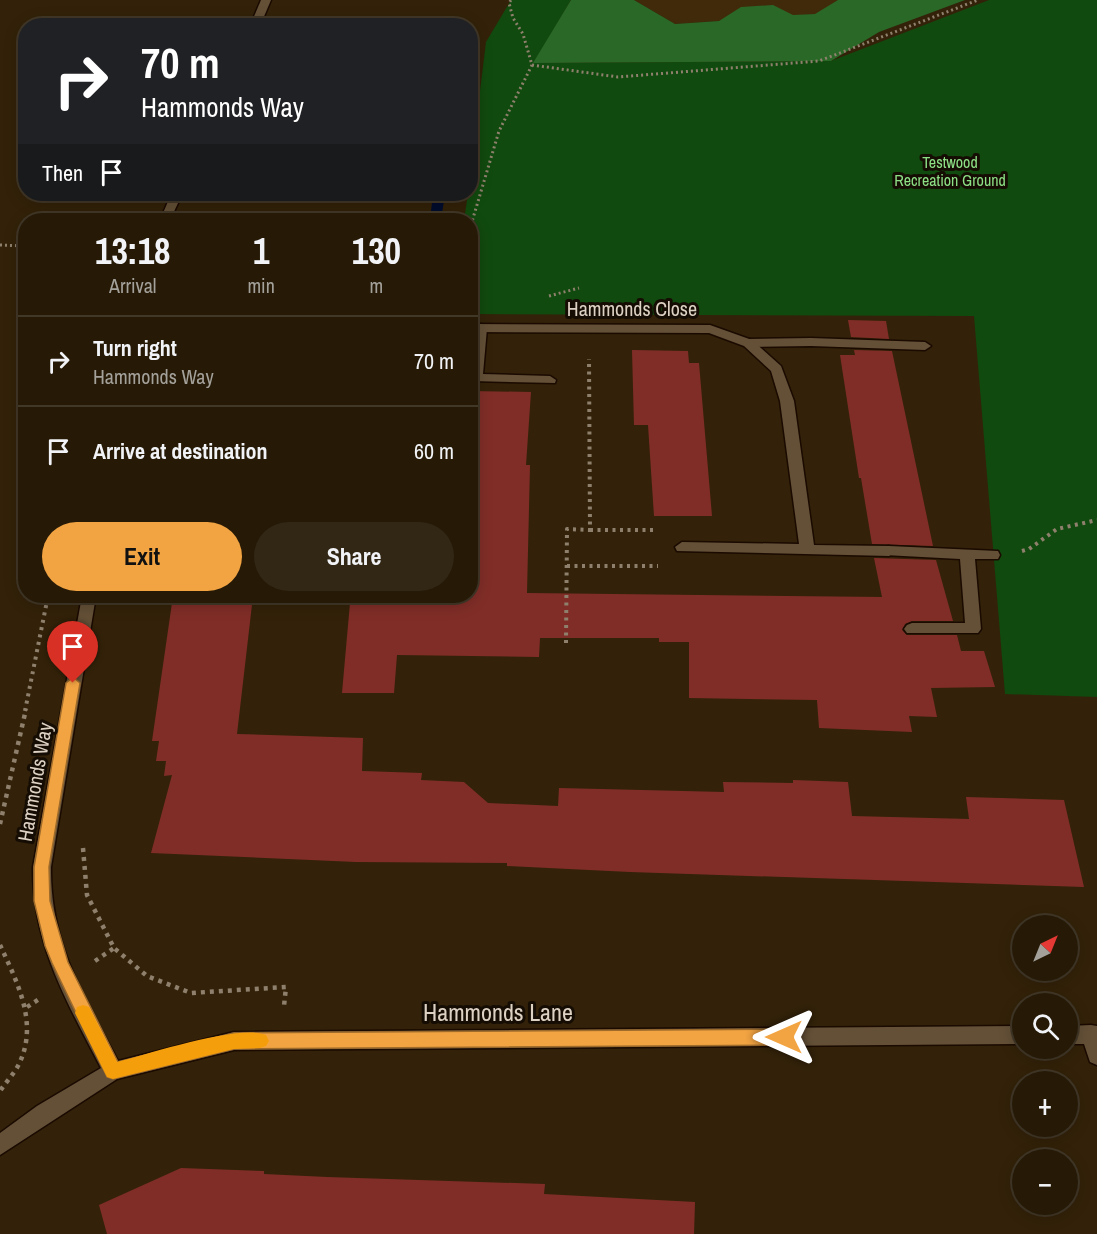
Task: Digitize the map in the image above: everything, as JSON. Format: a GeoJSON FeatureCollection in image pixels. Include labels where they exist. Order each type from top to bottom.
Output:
{"type":"FeatureCollection","features":[{"type":"Feature","properties":{"kind":"street"},"geometry":{"type":"LineString","coordinates":[[258,18],[266,0]]}},
{"type":"Feature","properties":{"kind":"street","name":"Hammonds Close"},"geometry":{"type":"LineString","coordinates":[[478,328],[710,329],[748,343],[777,369],[787,401],[807,549]]}},
{"type":"Feature","properties":{"kind":"street"},"geometry":{"type":"LineString","coordinates":[[748,343],[811,342],[925,346]]}},
{"type":"Feature","properties":{"kind":"street"},"geometry":{"type":"LineString","coordinates":[[478,378],[550,380]]}},
{"type":"Feature","properties":{"kind":"street"},"geometry":{"type":"LineString","coordinates":[[682,548],[807,549],[993,555]]}},
{"type":"Feature","properties":{"kind":"street"},"geometry":{"type":"LineString","coordinates":[[912,629],[973,629],[967,554]]}},
{"type":"Feature","properties":{"kind":"street","name":"Hammonds Way"},"geometry":{"type":"LineString","coordinates":[[88,603],[42,867],[42,901],[61,963],[113,1071]]}},
{"type":"Feature","properties":{"kind":"street"},"geometry":{"type":"LineString","coordinates":[[1078,1035],[1094,1034],[1097,1056]]}},
{"type":"Feature","properties":{"kind":"street","name":"Hammonds Lane"},"geometry":{"type":"LineString","coordinates":[[0,1145],[44,1113],[113,1071],[234,1041],[1012,1035]]}},
{"type":"Feature","properties":{"kind":"path"},"geometry":{"type":"LineString","coordinates":[[475,213],[499,131],[532,65],[523,34],[513,18],[509,3],[511,0]]}},
{"type":"Feature","properties":{"kind":"path"},"geometry":{"type":"LineString","coordinates":[[532,65],[618,77],[819,62],[978,0]]}},
{"type":"Feature","properties":{"kind":"path"},"geometry":{"type":"LineString","coordinates":[[0,245],[18,246]]}},
{"type":"Feature","properties":{"kind":"path"},"geometry":{"type":"LineString","coordinates":[[588,328],[590,530]]}},
{"type":"Feature","properties":{"kind":"path"},"geometry":{"type":"LineString","coordinates":[[993,555],[1007,555],[1029,549],[1057,529],[1097,520]]}},
{"type":"Feature","properties":{"kind":"path"},"geometry":{"type":"LineString","coordinates":[[566,643],[567,529],[666,530],[682,548],[669,566],[567,566]]}},
{"type":"Feature","properties":{"kind":"path"},"geometry":{"type":"LineString","coordinates":[[0,824],[4,795],[26,708],[47,603]]}},
{"type":"Feature","properties":{"kind":"path"},"geometry":{"type":"LineString","coordinates":[[85,836],[83,847],[87,895],[114,948],[147,976],[191,993],[286,987],[282,1040]]}},
{"type":"Feature","properties":{"kind":"path"},"geometry":{"type":"LineString","coordinates":[[0,945],[27,1007],[28,1030],[18,1065],[0,1091]]}},
{"type":"Feature","properties":{"kind":"shaded area"},"geometry":{"type":"Polygon","coordinates":[[[634,0],[881,0],[831,13],[675,24],[634,0]]]}},
{"type":"Feature","properties":{"kind":"green space","name":"Testwood Recreation Ground"},"geometry":{"type":"Polygon","coordinates":[[[511,0],[571,0],[534,63],[831,61],[989,0],[1097,0],[1097,697],[1005,694],[974,316],[478,314],[478,213],[465,213],[467,201],[478,201],[478,108],[486,42],[511,0]]]}},
{"type":"Feature","properties":{"kind":"green space"},"geometry":{"type":"Polygon","coordinates":[[[571,0],[634,0],[675,24],[719,21],[741,7],[773,5],[793,15],[815,14],[838,0],[965,0],[879,32],[831,61],[533,63],[571,0]]]}},
{"type":"Feature","properties":{"kind":"building"},"geometry":{"type":"Polygon","coordinates":[[[848,320],[886,321],[889,339],[851,337],[848,320]]]}},
{"type":"Feature","properties":{"kind":"building"},"geometry":{"type":"Polygon","coordinates":[[[632,350],[688,351],[689,363],[699,363],[712,516],[654,516],[648,425],[634,425],[632,350]]]}},
{"type":"Feature","properties":{"kind":"building"},"geometry":{"type":"Polygon","coordinates":[[[854,350],[892,351],[933,546],[872,544],[840,355],[855,355],[854,350]]]}},
{"type":"Feature","properties":{"kind":"building"},"geometry":{"type":"Polygon","coordinates":[[[478,391],[531,392],[526,465],[530,465],[527,593],[882,597],[874,558],[936,560],[953,621],[912,621],[905,624],[902,630],[907,635],[957,635],[961,651],[984,651],[995,687],[931,688],[937,717],[909,716],[912,732],[819,728],[817,700],[689,698],[689,642],[659,642],[659,638],[540,638],[539,657],[397,655],[394,693],[342,693],[350,603],[478,603],[478,391]]]}},
{"type":"Feature","properties":{"kind":"building"},"geometry":{"type":"Polygon","coordinates":[[[172,603],[252,603],[237,734],[363,738],[362,771],[422,773],[421,780],[464,782],[488,803],[558,806],[559,788],[724,792],[723,782],[793,783],[793,780],[848,782],[852,816],[969,819],[966,797],[1064,800],[1084,887],[630,872],[507,866],[507,863],[356,862],[151,853],[172,775],[164,776],[166,761],[156,761],[159,741],[152,741],[172,603]]]}},
{"type":"Feature","properties":{"kind":"building"},"geometry":{"type":"Polygon","coordinates":[[[181,1168],[264,1171],[264,1174],[327,1177],[545,1184],[544,1194],[695,1202],[694,1234],[107,1234],[99,1205],[181,1168]]]}},
{"type":"Feature","properties":{"kind":"waterway"},"geometry":{"type":"LineString","coordinates":[[437,213],[438,201]]}},
{"type":"Feature","properties":{"kind":"slow traffic"},"geometry":{"type":"LineString","coordinates":[[83,1013],[113,1071],[234,1041],[260,1041]]}},
{"type":"Feature","properties":{"kind":"route"},"geometry":{"type":"LineString","coordinates":[[73,683],[42,867],[42,901],[54,946],[76,999],[113,1071],[234,1041],[784,1037]]}}]}
